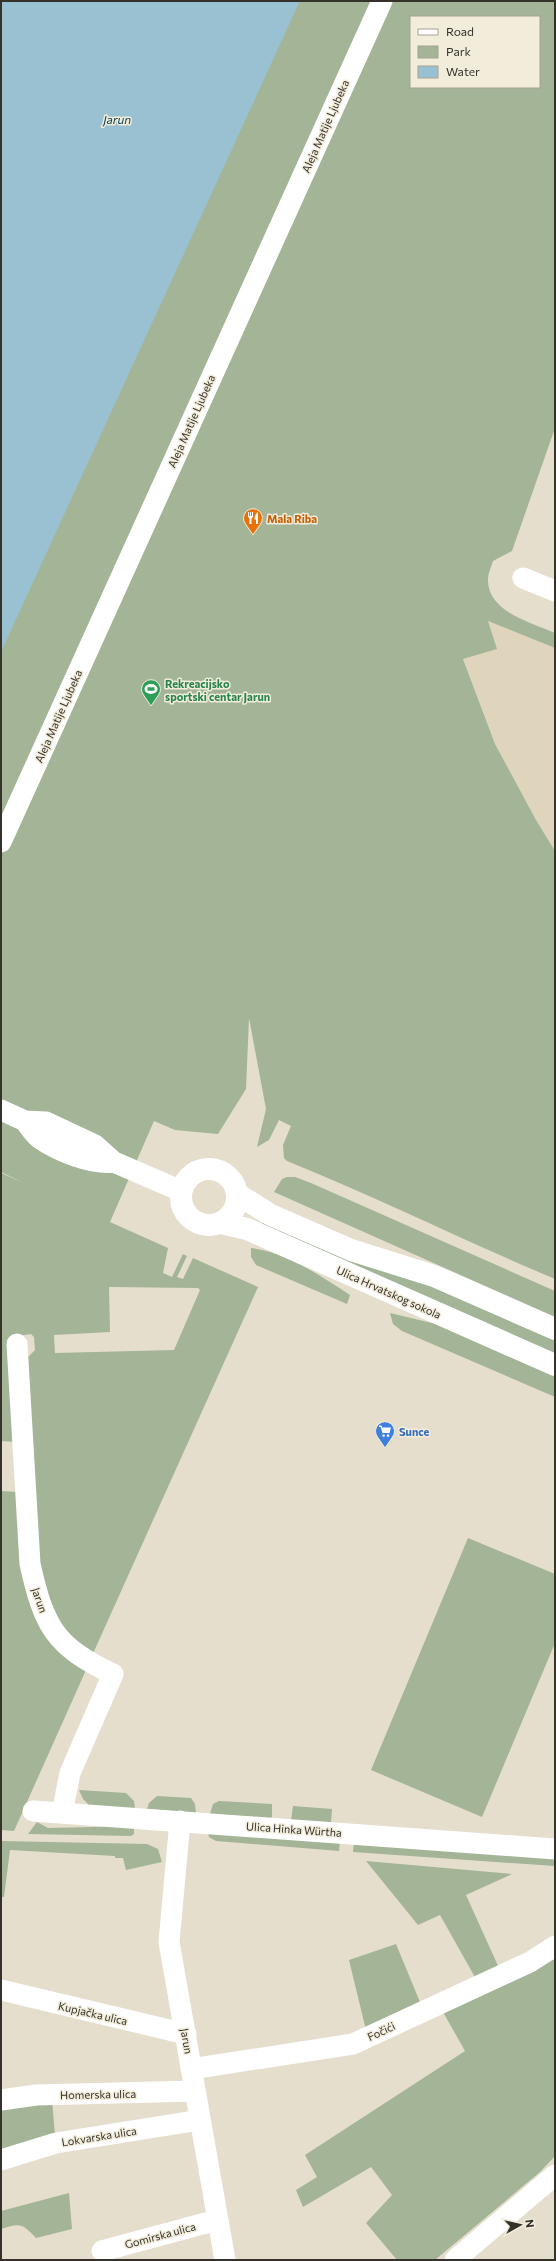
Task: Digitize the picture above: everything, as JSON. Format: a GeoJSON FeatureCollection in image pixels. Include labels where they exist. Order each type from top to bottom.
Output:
{"type":"FeatureCollection","features":[{"type":"Feature","properties":{"kind":"street","name":"Aleja Matije Ljubeka"},"geometry":{"type":"LineString","coordinates":[[1,842],[382,1]]}},
{"type":"Feature","properties":{"kind":"street"},"geometry":{"type":"LineString","coordinates":[[524,578],[555,591]]}},
{"type":"Feature","properties":{"kind":"street"},"geometry":{"type":"LineString","coordinates":[[1,1110],[26,1121],[46,1122],[95,1145],[114,1162],[181,1191]]}},
{"type":"Feature","properties":{"kind":"street"},"geometry":{"type":"LineString","coordinates":[[210,1169],[223,1173],[230,1178],[237,1194],[234,1211],[221,1223],[206,1226],[191,1220],[182,1207],[181,1191],[190,1176],[197,1171],[210,1169]]}},
{"type":"Feature","properties":{"kind":"street"},"geometry":{"type":"LineString","coordinates":[[237,1194],[271,1215],[351,1250],[434,1276],[555,1329]]}},
{"type":"Feature","properties":{"kind":"street","name":"Ulica Hrvatskog sokola"},"geometry":{"type":"LineString","coordinates":[[221,1223],[247,1229],[555,1365]]}},
{"type":"Feature","properties":{"kind":"street","name":"Jarun"},"geometry":{"type":"LineString","coordinates":[[17,1344],[30,1564],[36,1589],[46,1616],[58,1639],[86,1662],[113,1674],[70,1773],[62,1813]]}},
{"type":"Feature","properties":{"kind":"street","name":"Ulica Hinka Würtha"},"geometry":{"type":"LineString","coordinates":[[33,1811],[555,1849]]}},
{"type":"Feature","properties":{"kind":"street","name":"Jarun"},"geometry":{"type":"LineString","coordinates":[[180,1821],[168,1942],[186,2034],[225,2260]]}},
{"type":"Feature","properties":{"kind":"street","name":"Fočići"},"geometry":{"type":"LineString","coordinates":[[191,2069],[353,2044],[530,1962],[555,1946]]}},
{"type":"Feature","properties":{"kind":"street","name":"Kupjačka ulica"},"geometry":{"type":"LineString","coordinates":[[1,1990],[186,2034]]}},
{"type":"Feature","properties":{"kind":"street","name":"Homerska ulica"},"geometry":{"type":"LineString","coordinates":[[1,2100],[36,2095],[195,2091]]}},
{"type":"Feature","properties":{"kind":"street","name":"Lokvarska ulica"},"geometry":{"type":"LineString","coordinates":[[1,2160],[56,2143],[200,2120]]}},
{"type":"Feature","properties":{"kind":"street"},"geometry":{"type":"LineString","coordinates":[[455,2260],[555,2175]]}},
{"type":"Feature","properties":{"kind":"street","name":"Gomirska ulica"},"geometry":{"type":"LineString","coordinates":[[102,2251],[217,2220]]}},
{"type":"Feature","properties":{"kind":"shaded area"},"geometry":{"type":"Polygon","coordinates":[[[488,621],[555,648],[555,851],[536,820],[495,744],[463,658],[497,649],[488,621]]]}},
{"type":"Feature","properties":{"kind":"green space"},"geometry":{"type":"Polygon","coordinates":[[[1,1],[555,1],[555,428],[512,551],[493,561],[488,579],[490,590],[495,600],[502,608],[523,620],[555,633],[555,648],[488,621],[497,649],[463,659],[495,744],[536,820],[555,851],[555,1279],[287,1161],[284,1158],[283,1145],[291,1126],[279,1120],[269,1140],[257,1147],[266,1109],[249,1018],[246,1089],[218,1134],[175,1130],[154,1121],[110,1222],[168,1248],[163,1273],[172,1277],[183,1254],[187,1256],[177,1277],[183,1279],[193,1258],[258,1287],[91,1658],[68,1639],[37,1572],[28,1357],[35,1350],[34,1337],[31,1334],[11,1337],[16,1442],[1,1441],[1,1173],[24,1183],[1,1172],[1,1]],[[109,1287],[110,1332],[54,1335],[55,1353],[174,1350],[200,1290],[198,1288],[109,1287]]]}},
{"type":"Feature","properties":{"kind":"green space"},"geometry":{"type":"Polygon","coordinates":[[[287,1177],[295,1177],[311,1183],[555,1291],[555,1317],[274,1192],[282,1179],[287,1177]]]}},
{"type":"Feature","properties":{"kind":"green space"},"geometry":{"type":"Polygon","coordinates":[[[264,1220],[414,1278],[555,1339],[555,1354],[262,1225],[264,1220]]]}},
{"type":"Feature","properties":{"kind":"green space"},"geometry":{"type":"Polygon","coordinates":[[[251,1248],[278,1255],[315,1273],[350,1295],[347,1304],[256,1265],[251,1257],[251,1248]]]}},
{"type":"Feature","properties":{"kind":"green space"},"geometry":{"type":"Polygon","coordinates":[[[390,1313],[436,1324],[555,1376],[555,1397],[402,1331],[393,1324],[390,1313]]]}},
{"type":"Feature","properties":{"kind":"green space"},"geometry":{"type":"Polygon","coordinates":[[[1,1491],[17,1492],[25,1564],[86,1670],[14,1831],[1,1830],[1,1491]]]}},
{"type":"Feature","properties":{"kind":"green space"},"geometry":{"type":"Polygon","coordinates":[[[468,1538],[555,1574],[555,1643],[482,1817],[371,1770],[468,1538]]]}},
{"type":"Feature","properties":{"kind":"green space"},"geometry":{"type":"Polygon","coordinates":[[[79,1790],[126,1793],[134,1801],[135,1809],[89,1805],[83,1799],[79,1790]]]}},
{"type":"Feature","properties":{"kind":"green space"},"geometry":{"type":"Polygon","coordinates":[[[157,1796],[191,1798],[195,1804],[196,1813],[147,1809],[149,1803],[157,1796]]]}},
{"type":"Feature","properties":{"kind":"green space"},"geometry":{"type":"Polygon","coordinates":[[[219,1801],[272,1804],[272,1817],[210,1814],[213,1804],[219,1801]]]}},
{"type":"Feature","properties":{"kind":"green space"},"geometry":{"type":"Polygon","coordinates":[[[293,1806],[332,1809],[331,1822],[291,1821],[293,1806]]]}},
{"type":"Feature","properties":{"kind":"green space"},"geometry":{"type":"Polygon","coordinates":[[[37,1822],[48,1828],[134,1826],[134,1834],[131,1836],[28,1834],[37,1822]]]}},
{"type":"Feature","properties":{"kind":"green space"},"geometry":{"type":"Polygon","coordinates":[[[208,1833],[340,1841],[339,1851],[216,1841],[209,1837],[208,1833]]]}},
{"type":"Feature","properties":{"kind":"green space"},"geometry":{"type":"Polygon","coordinates":[[[1,1841],[147,1844],[158,1849],[162,1862],[126,1870],[123,1858],[115,1858],[115,1856],[10,1850],[4,1897],[1,1897],[1,1841]]]}},
{"type":"Feature","properties":{"kind":"green space"},"geometry":{"type":"Polygon","coordinates":[[[354,1842],[555,1858],[555,1866],[353,1852],[354,1842]]]}},
{"type":"Feature","properties":{"kind":"green space"},"geometry":{"type":"Polygon","coordinates":[[[366,1861],[512,1874],[466,1895],[499,1968],[476,1979],[440,1915],[418,1925],[366,1861]]]}},
{"type":"Feature","properties":{"kind":"green space"},"geometry":{"type":"Polygon","coordinates":[[[396,1944],[422,2007],[366,2030],[349,1960],[396,1944]]]}},
{"type":"Feature","properties":{"kind":"green space"},"geometry":{"type":"Polygon","coordinates":[[[552,1958],[555,1962],[555,2156],[540,2172],[435,2260],[397,2260],[366,2223],[392,2195],[371,2167],[303,2207],[296,2190],[317,2177],[305,2155],[465,2051],[443,2012],[552,1958]]]}},
{"type":"Feature","properties":{"kind":"green space"},"geometry":{"type":"Polygon","coordinates":[[[52,2099],[55,2136],[1,2155],[1,2106],[52,2099]]]}},
{"type":"Feature","properties":{"kind":"green space"},"geometry":{"type":"Polygon","coordinates":[[[69,2193],[72,2229],[36,2238],[27,2229],[17,2225],[1,2229],[1,2211],[69,2193]]]}},
{"type":"Feature","properties":{"kind":"water","name":"Jarun"},"geometry":{"type":"Polygon","coordinates":[[[1,1],[299,1],[299,3],[1,652],[1,1]]]}},
{"type":"Feature","properties":{"kind":"place","name":"Mala Riba"},"geometry":{"type":"Point","coordinates":[253,535]}},
{"type":"Feature","properties":{"kind":"place","name":"Rekreacijsko sportski centar Jarun"},"geometry":{"type":"Point","coordinates":[151,706]}},
{"type":"Feature","properties":{"kind":"place","name":"Sunce"},"geometry":{"type":"Point","coordinates":[385,1448]}}]}
